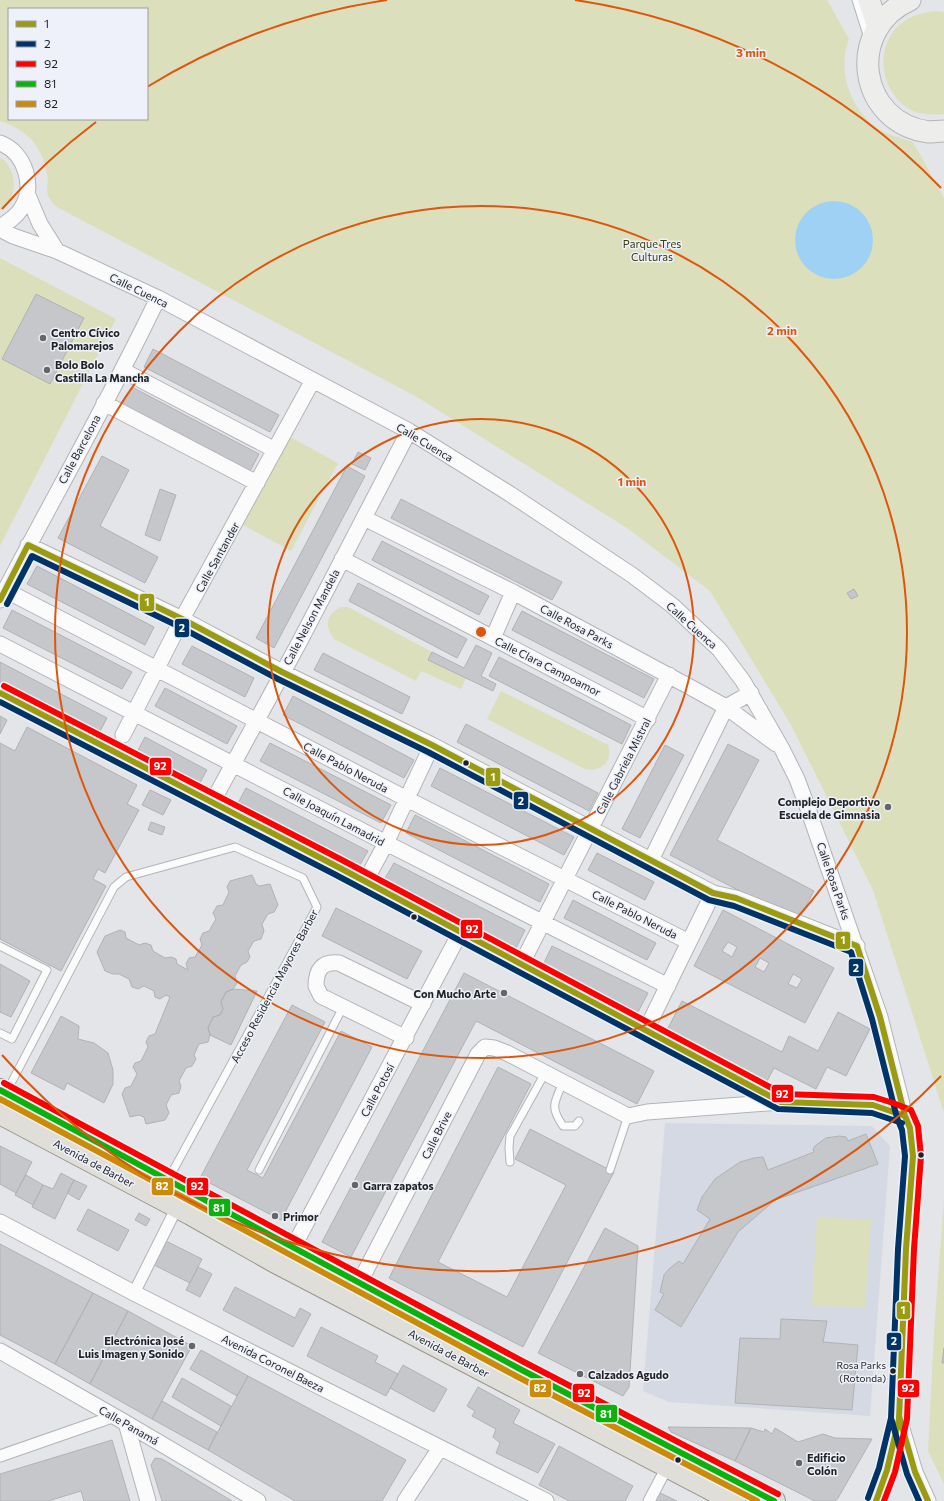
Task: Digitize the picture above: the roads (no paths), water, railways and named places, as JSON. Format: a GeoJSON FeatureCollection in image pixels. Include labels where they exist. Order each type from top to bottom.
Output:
{"type":"FeatureCollection","features":[{"type":"Feature","properties":{"kind":"main road"},"geometry":{"type":"LineString","coordinates":[[869,0],[874,35]]}},
{"type":"Feature","properties":{"kind":"main road"},"geometry":{"type":"LineString","coordinates":[[910,0],[900,4],[888,14],[874,35],[867,64],[870,84],[879,102],[892,116],[910,127],[936,132],[944,147]]}},
{"type":"Feature","properties":{"kind":"main road","name":"Avenida de Barber"},"geometry":{"type":"LineString","coordinates":[[2,1098],[168,1181],[621,1422],[774,1501]]}},
{"type":"Feature","properties":{"kind":"main road","name":"Avenida de Barber"},"geometry":{"type":"LineString","coordinates":[[2,1098],[177,1207],[292,1270],[734,1501]]}},
{"type":"Feature","properties":{"kind":"street"},"geometry":{"type":"LineString","coordinates":[[0,142],[16,153],[24,165],[28,179],[27,193],[22,208],[12,220],[0,228]]}},
{"type":"Feature","properties":{"kind":"street"},"geometry":{"type":"LineString","coordinates":[[27,193],[40,224],[57,251]]}},
{"type":"Feature","properties":{"kind":"street","name":"Calle Cuenca"},"geometry":{"type":"LineString","coordinates":[[0,228],[13,236],[57,251],[158,298],[408,431],[510,494],[632,576],[673,606],[719,649],[750,693]]}},
{"type":"Feature","properties":{"kind":"street","name":"Calle Barcelona"},"geometry":{"type":"LineString","coordinates":[[3,595],[28,545],[122,370],[158,298]]}},
{"type":"Feature","properties":{"kind":"street"},"geometry":{"type":"LineString","coordinates":[[122,370],[274,450]]}},
{"type":"Feature","properties":{"kind":"street","name":"Calle Santander"},"geometry":{"type":"LineString","coordinates":[[124,735],[182,619],[313,380]]}},
{"type":"Feature","properties":{"kind":"street"},"geometry":{"type":"LineString","coordinates":[[104,403],[257,483]]}},
{"type":"Feature","properties":{"kind":"street","name":"Calle Nelson Mandela"},"geometry":{"type":"LineString","coordinates":[[213,801],[364,518],[408,431]]}},
{"type":"Feature","properties":{"kind":"street","name":"Calle Rosa Parks"},"geometry":{"type":"LineString","coordinates":[[364,518],[513,592],[669,675],[726,707],[782,749]]}},
{"type":"Feature","properties":{"kind":"street"},"geometry":{"type":"LineString","coordinates":[[28,545],[182,619],[282,672],[432,746],[713,893],[736,898],[857,946]]}},
{"type":"Feature","properties":{"kind":"street","name":"Calle Clara Campoamor"},"geometry":{"type":"LineString","coordinates":[[342,559],[648,719]]}},
{"type":"Feature","properties":{"kind":"street"},"geometry":{"type":"LineString","coordinates":[[493,638],[513,592]]}},
{"type":"Feature","properties":{"kind":"street","name":"Calle Pablo Neruda"},"geometry":{"type":"LineString","coordinates":[[3,595],[157,668],[407,799],[566,878],[689,942]]}},
{"type":"Feature","properties":{"kind":"street","name":"Calle Joaquín Lamadrid"},"geometry":{"type":"LineString","coordinates":[[0,644],[542,923],[668,986]]}},
{"type":"Feature","properties":{"kind":"street","name":"Calle Gabriela Mistral"},"geometry":{"type":"LineString","coordinates":[[522,963],[648,719],[669,675]]}},
{"type":"Feature","properties":{"kind":"street"},"geometry":{"type":"LineString","coordinates":[[0,693],[213,801],[522,963],[781,1102]]}},
{"type":"Feature","properties":{"kind":"street"},"geometry":{"type":"LineString","coordinates":[[651,860],[726,707],[750,693]]}},
{"type":"Feature","properties":{"kind":"street","name":"Calle Rosa Parks"},"geometry":{"type":"LineString","coordinates":[[750,693],[782,749],[808,806],[880,1017],[905,1116],[910,1128],[912,1156],[906,1249],[899,1419],[887,1470],[876,1501]]}},
{"type":"Feature","properties":{"kind":"street"},"geometry":{"type":"LineString","coordinates":[[366,882],[432,746]]}},
{"type":"Feature","properties":{"kind":"street"},"geometry":{"type":"LineString","coordinates":[[646,1030],[713,893]]}},
{"type":"Feature","properties":{"kind":"street","name":"Calle Potosí"},"geometry":{"type":"LineString","coordinates":[[294,1248],[461,932]]}},
{"type":"Feature","properties":{"kind":"street"},"geometry":{"type":"LineString","coordinates":[[406,1038],[322,996],[318,992],[316,986],[318,972],[323,965],[332,962],[340,963],[423,1004]]}},
{"type":"Feature","properties":{"kind":"street","name":"Calle Brive"},"geometry":{"type":"LineString","coordinates":[[360,1284],[373,1255],[478,1054],[485,1047],[494,1048],[507,1053],[628,1116]]}},
{"type":"Feature","properties":{"kind":"street"},"geometry":{"type":"LineString","coordinates":[[628,1116],[647,1112],[781,1102],[873,1105],[905,1116]]}},
{"type":"Feature","properties":{"kind":"street"},"geometry":{"type":"LineString","coordinates":[[134,1293],[177,1207]]}},
{"type":"Feature","properties":{"kind":"street","name":"Avenida Coronel Baeza"},"geometry":{"type":"LineString","coordinates":[[0,1222],[134,1293],[546,1501]]}},
{"type":"Feature","properties":{"kind":"street"},"geometry":{"type":"LineString","coordinates":[[292,1270],[294,1248]]}},
{"type":"Feature","properties":{"kind":"street","name":"Calle Panamá"},"geometry":{"type":"LineString","coordinates":[[0,1351],[258,1501]]}},
{"type":"Feature","properties":{"kind":"street","name":"Calle Rosa Parks"},"geometry":{"type":"LineString","coordinates":[[899,1419],[915,1472],[928,1498]]}},
{"type":"Feature","properties":{"kind":"street"},"geometry":{"type":"LineString","coordinates":[[0,1456],[120,1420],[148,1501]]}},
{"type":"Feature","properties":{"kind":"street"},"geometry":{"type":"LineString","coordinates":[[405,1501],[440,1448]]}},
{"type":"Feature","properties":{"kind":"street"},"geometry":{"type":"LineString","coordinates":[[649,1501],[667,1467]]}},
{"type":"Feature","properties":{"kind":"lane"},"geometry":{"type":"LineString","coordinates":[[856,0],[874,35]]}},
{"type":"Feature","properties":{"kind":"lane","name":"Acceso Residencia Mayores Barber"},"geometry":{"type":"LineString","coordinates":[[2,1098],[114,887],[126,877],[235,847],[304,878],[317,907],[168,1181]]}},
{"type":"Feature","properties":{"kind":"lane"},"geometry":{"type":"LineString","coordinates":[[0,946],[47,970],[12,1039],[0,1033]]}},
{"type":"Feature","properties":{"kind":"lane"},"geometry":{"type":"LineString","coordinates":[[259,1170],[343,1007]]}},
{"type":"Feature","properties":{"kind":"lane"},"geometry":{"type":"LineString","coordinates":[[510,1162],[508,1148],[510,1136],[545,1073]]}},
{"type":"Feature","properties":{"kind":"lane"},"geometry":{"type":"LineString","coordinates":[[563,1083],[556,1098],[554,1108],[557,1117],[563,1126],[575,1126],[579,1121]]}},
{"type":"Feature","properties":{"kind":"lane"},"geometry":{"type":"LineString","coordinates":[[610,1170],[628,1116]]}},
{"type":"Feature","properties":{"kind":"water"},"geometry":{"type":"Polygon","coordinates":[[[826,201],[842,201],[856,207],[867,218],[873,232],[873,248],[867,262],[856,273],[842,279],[826,279],[812,273],[801,262],[795,248],[795,232],[801,218],[812,207],[826,201]]]}},
{"type":"Feature","properties":{"kind":"place","name":"Centro Cívico Palomarejos"},"geometry":{"type":"Point","coordinates":[43,338]}},
{"type":"Feature","properties":{"kind":"place","name":"Bolo Bolo Castilla La Mancha"},"geometry":{"type":"Point","coordinates":[47,370]}},
{"type":"Feature","properties":{"kind":"place","name":"Complejo Deportivo Escuela de Gimnasia"},"geometry":{"type":"Point","coordinates":[888,807]}},
{"type":"Feature","properties":{"kind":"place","name":"Con Mucho Arte"},"geometry":{"type":"Point","coordinates":[504,993]}},
{"type":"Feature","properties":{"kind":"place","name":"Garra zapatos"},"geometry":{"type":"Point","coordinates":[355,1185]}},
{"type":"Feature","properties":{"kind":"place","name":"Primor"},"geometry":{"type":"Point","coordinates":[275,1216]}},
{"type":"Feature","properties":{"kind":"place","name":"Electrónica José Luis Imagen y Sonido"},"geometry":{"type":"Point","coordinates":[192,1346]}},
{"type":"Feature","properties":{"kind":"place","name":"Rosa Parks (Rotonda)"},"geometry":{"type":"Point","coordinates":[893,1371]}},
{"type":"Feature","properties":{"kind":"place","name":"Calzados Agudo"},"geometry":{"type":"Point","coordinates":[580,1374]}},
{"type":"Feature","properties":{"kind":"place","name":"Edificio Colón"},"geometry":{"type":"Point","coordinates":[799,1463]}},
{"type":"Feature","properties":{"kind":"park label","name":"Parque Tres Culturas"},"geometry":{"type":"Point","coordinates":[652,249]}}]}
